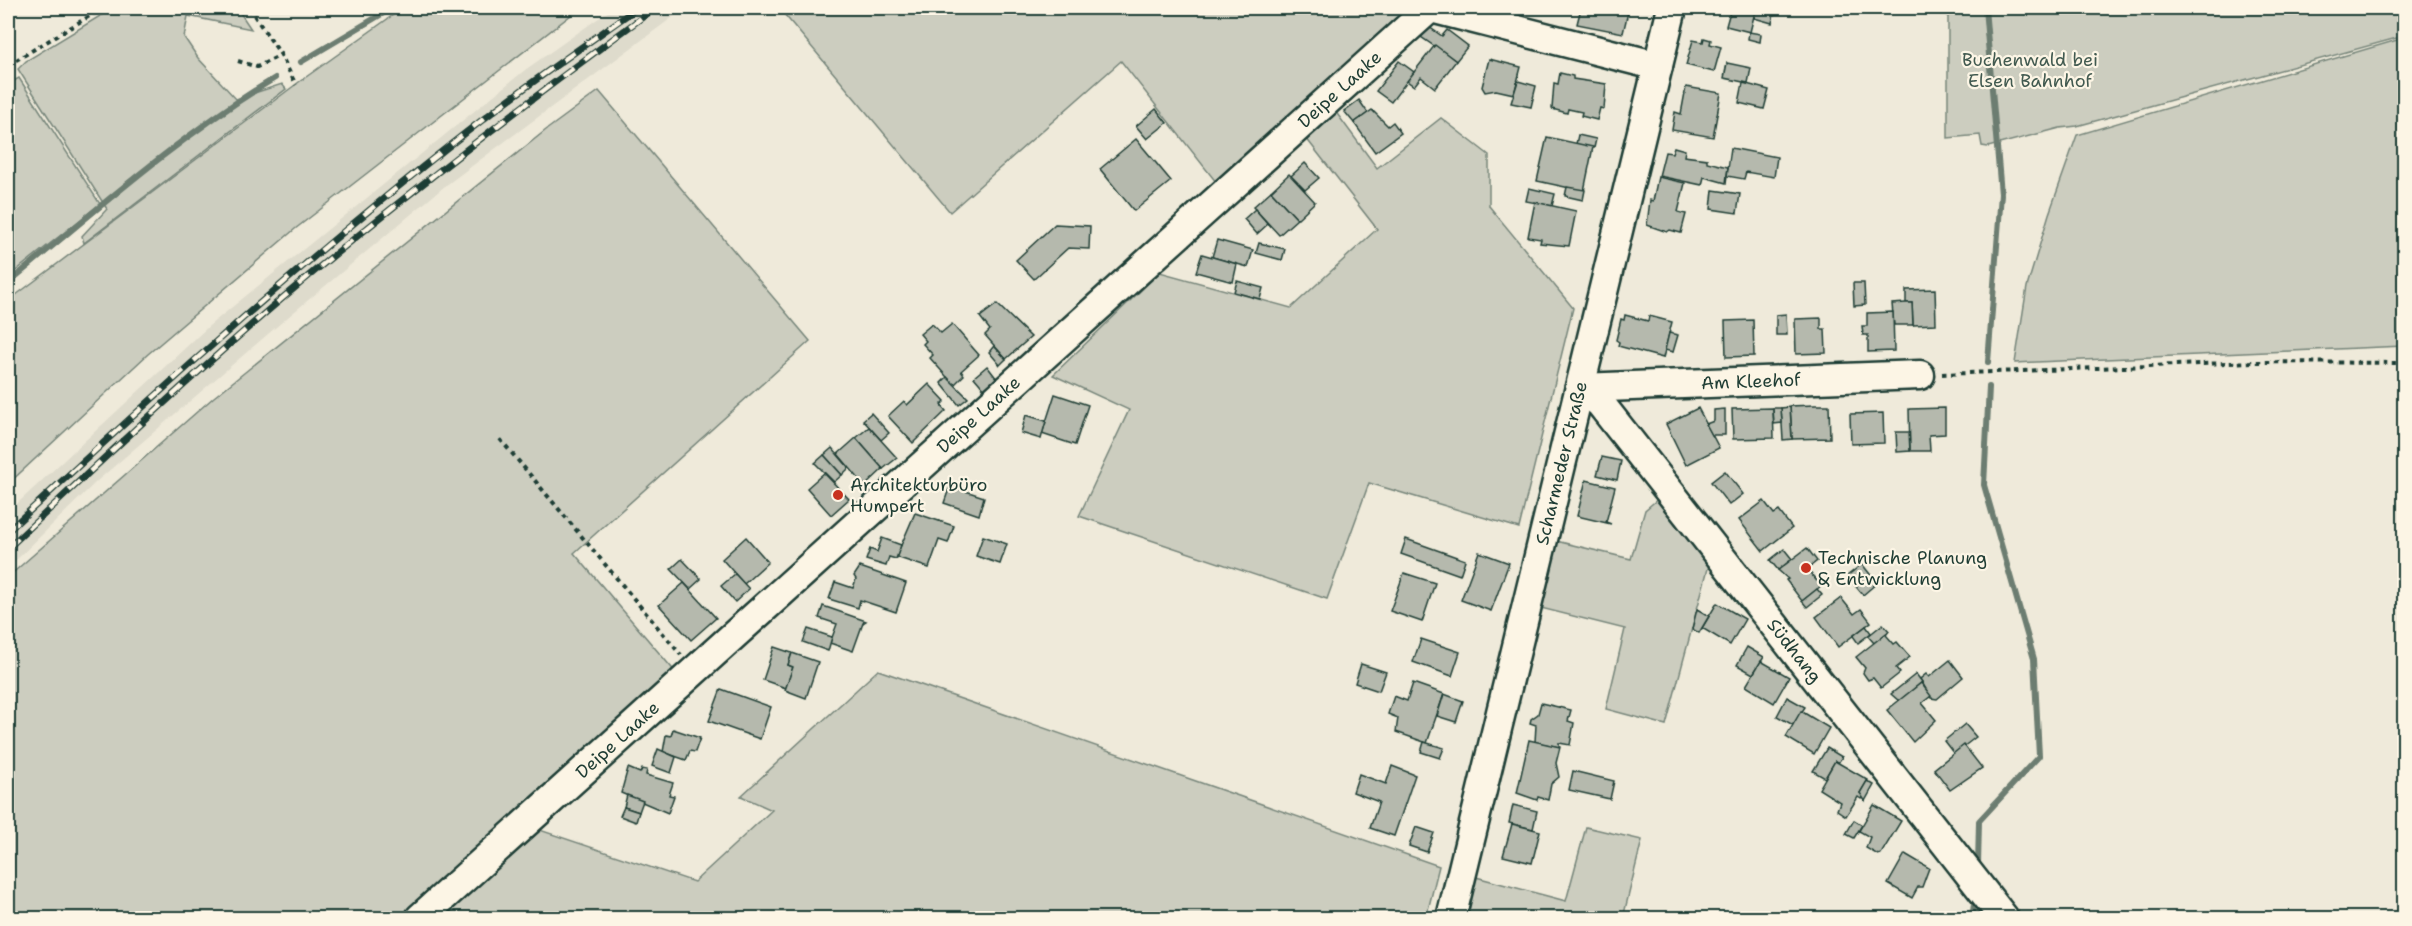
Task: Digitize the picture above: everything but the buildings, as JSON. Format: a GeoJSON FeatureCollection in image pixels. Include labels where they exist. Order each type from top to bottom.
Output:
{"type":"FeatureCollection","features":[{"type":"Feature","properties":{"kind":"street","name":"Deipe Laake"},"geometry":{"type":"LineString","coordinates":[[420,918],[1431,8],[1658,66]]}},
{"type":"Feature","properties":{"kind":"street","name":"Scharmeder Straße"},"geometry":{"type":"LineString","coordinates":[[1451,918],[1672,8]]}},
{"type":"Feature","properties":{"kind":"street","name":"Am Kleehof"},"geometry":{"type":"LineString","coordinates":[[1580,388],[1920,375]]}},
{"type":"Feature","properties":{"kind":"street","name":"Südhang"},"geometry":{"type":"LineString","coordinates":[[1580,388],[1600,403],[2004,918]]}},
{"type":"Feature","properties":{"kind":"path"},"geometry":{"type":"LineString","coordinates":[[8,64],[103,8]]}},
{"type":"Feature","properties":{"kind":"path"},"geometry":{"type":"LineString","coordinates":[[249,8],[281,55],[296,86]]}},
{"type":"Feature","properties":{"kind":"path"},"geometry":{"type":"LineString","coordinates":[[238,61],[256,67],[281,55]]}},
{"type":"Feature","properties":{"kind":"path"},"geometry":{"type":"LineString","coordinates":[[1920,375],[2253,362],[2404,363]]}},
{"type":"Feature","properties":{"kind":"path"},"geometry":{"type":"LineString","coordinates":[[501,439],[695,671]]}},
{"type":"Feature","properties":{"kind":"shaded area"},"geometry":{"type":"Polygon","coordinates":[[[613,8],[685,8],[445,186],[97,481],[8,568],[8,512],[210,325],[525,70],[613,8]]]}},
{"type":"Feature","properties":{"kind":"green space"},"geometry":{"type":"Polygon","coordinates":[[[113,8],[237,8],[251,29],[188,16],[184,37],[198,58],[236,99],[282,84],[286,89],[84,243],[82,236],[107,209],[18,69],[26,61],[113,8]]]}},
{"type":"Feature","properties":{"kind":"green space"},"geometry":{"type":"Polygon","coordinates":[[[403,8],[580,8],[295,229],[148,354],[8,484],[8,301],[299,82],[403,8]]]}},
{"type":"Feature","properties":{"kind":"green space"},"geometry":{"type":"Polygon","coordinates":[[[779,8],[1373,8],[1409,14],[1220,187],[1121,61],[950,212],[779,8]]]}},
{"type":"Feature","properties":{"kind":"green space","name":"Buchenwald bei Elsen Bahnhof"},"geometry":{"type":"Polygon","coordinates":[[[1948,8],[2404,8],[2404,36],[2077,126],[2060,128],[1988,147],[1982,146],[1980,135],[1948,138],[1948,8]]]}},
{"type":"Feature","properties":{"kind":"green space"},"geometry":{"type":"Polygon","coordinates":[[[2404,38],[2404,346],[2015,363],[2027,287],[2049,214],[2077,135],[2404,38]]]}},
{"type":"Feature","properties":{"kind":"green space"},"geometry":{"type":"Polygon","coordinates":[[[19,78],[100,204],[8,277],[8,84],[19,78]]]}},
{"type":"Feature","properties":{"kind":"green space"},"geometry":{"type":"Polygon","coordinates":[[[599,91],[810,341],[574,553],[677,674],[403,918],[8,918],[8,577],[214,397],[546,130],[599,91]]]}},
{"type":"Feature","properties":{"kind":"green space"},"geometry":{"type":"Polygon","coordinates":[[[1335,111],[1377,168],[1441,118],[1489,155],[1489,206],[1573,308],[1519,528],[1369,483],[1327,599],[1079,516],[1129,410],[1053,375],[1160,272],[1291,308],[1377,229],[1306,138],[1335,111]]]}},
{"type":"Feature","properties":{"kind":"green space"},"geometry":{"type":"Polygon","coordinates":[[[1659,498],[1710,561],[1666,725],[1606,709],[1625,629],[1541,608],[1556,541],[1631,559],[1645,510],[1659,498]]]}},
{"type":"Feature","properties":{"kind":"green space"},"geometry":{"type":"Polygon","coordinates":[[[878,670],[1439,866],[1426,918],[437,918],[537,829],[694,882],[772,810],[741,796],[878,670]]]}},
{"type":"Feature","properties":{"kind":"green space"},"geometry":{"type":"Polygon","coordinates":[[[1586,827],[1642,840],[1623,918],[1466,918],[1476,877],[1566,901],[1586,827]]]}},
{"type":"Feature","properties":{"kind":"waterway"},"geometry":{"type":"LineString","coordinates":[[301,62],[392,8]]}},
{"type":"Feature","properties":{"kind":"waterway"},"geometry":{"type":"LineString","coordinates":[[1985,8],[2001,194],[1988,362]]}},
{"type":"Feature","properties":{"kind":"waterway"},"geometry":{"type":"LineString","coordinates":[[8,283],[171,150],[275,78]]}},
{"type":"Feature","properties":{"kind":"waterway"},"geometry":{"type":"LineString","coordinates":[[1978,866],[1979,821],[2039,756],[2034,659],[1984,485],[1989,387]]}},
{"type":"Feature","properties":{"kind":"waterway"},"geometry":{"type":"LineString","coordinates":[[1972,918],[1975,898]]}},
{"type":"Feature","properties":{"kind":"railway"},"geometry":{"type":"LineString","coordinates":[[8,531],[244,317],[365,214],[508,100],[637,8]]}},
{"type":"Feature","properties":{"kind":"railway"},"geometry":{"type":"LineString","coordinates":[[8,548],[206,365],[287,294],[490,131],[655,8]]}},
{"type":"Feature","properties":{"kind":"place","name":"Architekturbüro Humpert"},"geometry":{"type":"Point","coordinates":[838,495]}},
{"type":"Feature","properties":{"kind":"place","name":"Technische Planung & Entwicklung"},"geometry":{"type":"Point","coordinates":[1806,568]}}]}
